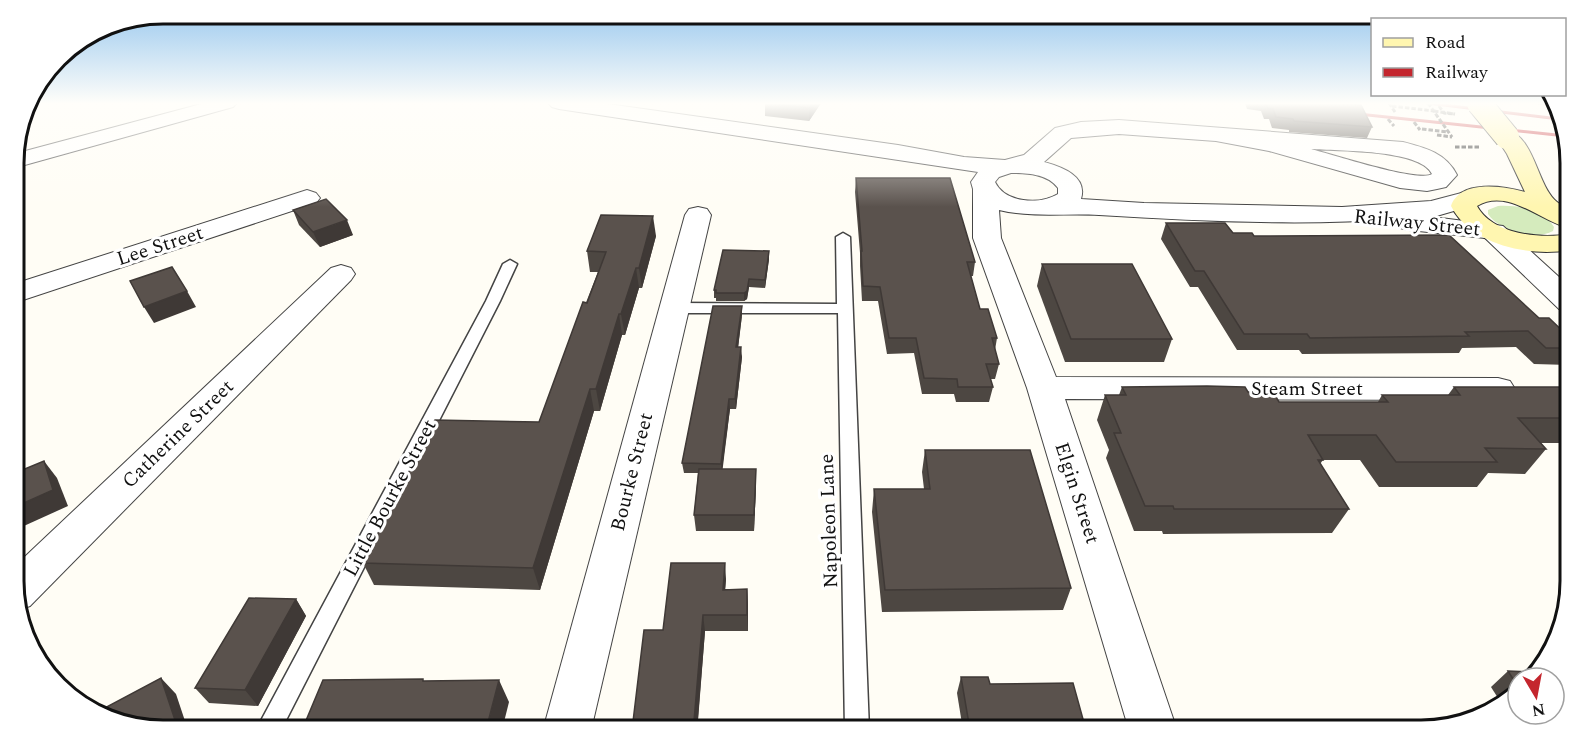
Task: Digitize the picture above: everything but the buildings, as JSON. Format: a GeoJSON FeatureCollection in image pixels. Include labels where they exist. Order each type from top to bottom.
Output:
{"type":"FeatureCollection","features":[{"type":"Feature","properties":{"kind":"main road"},"geometry":{"type":"LineString","coordinates":[[1497,138],[1504,150],[1499,168],[1488,185],[1464,206],[1468,216],[1493,231],[1539,244],[1560,243]]}},
{"type":"Feature","properties":{"kind":"main road"},"geometry":{"type":"LineString","coordinates":[[1498,138],[1522,157],[1528,176],[1558,212]]}},
{"type":"Feature","properties":{"kind":"main road"},"geometry":{"type":"LineString","coordinates":[[1472,198],[1491,195],[1513,197],[1558,212]]}},
{"type":"Feature","properties":{"kind":"street"},"geometry":{"type":"LineString","coordinates":[[24,158],[103,138]]}},
{"type":"Feature","properties":{"kind":"street"},"geometry":{"type":"LineString","coordinates":[[788,138],[856,148]]}},
{"type":"Feature","properties":{"kind":"street"},"geometry":{"type":"LineString","coordinates":[[985,189],[985,177],[990,172],[1032,160],[1058,138]]}},
{"type":"Feature","properties":{"kind":"street"},"geometry":{"type":"LineString","coordinates":[[995,258],[997,241],[1007,226],[1026,214],[1053,207],[1070,197],[1072,191],[1061,177],[1082,138]]}},
{"type":"Feature","properties":{"kind":"street"},"geometry":{"type":"LineString","coordinates":[[1233,138],[1272,145],[1400,181],[1427,184],[1437,182],[1445,175],[1440,165],[1431,159],[1403,149],[1266,138]]}},
{"type":"Feature","properties":{"kind":"street","name":"Railway Street"},"geometry":{"type":"LineString","coordinates":[[856,148],[898,152],[964,164],[1030,166],[1136,205],[1193,212]]}},
{"type":"Feature","properties":{"kind":"street","name":"Railway Street"},"geometry":{"type":"LineString","coordinates":[[856,148],[936,170],[985,189],[1006,204],[1028,208],[1342,215],[1493,231]]}},
{"type":"Feature","properties":{"kind":"street","name":"Elgin Street"},"geometry":{"type":"LineString","coordinates":[[985,189],[986,228],[995,258],[1044,388],[1151,720]]}},
{"type":"Feature","properties":{"kind":"street","name":"Lee Street"},"geometry":{"type":"LineString","coordinates":[[24,291],[307,198]]}},
{"type":"Feature","properties":{"kind":"street","name":"Railway Street"},"geometry":{"type":"LineString","coordinates":[[1342,215],[1432,209],[1472,198]]}},
{"type":"Feature","properties":{"kind":"street","name":"Bourke Street"},"geometry":{"type":"LineString","coordinates":[[570,720],[698,215]]}},
{"type":"Feature","properties":{"kind":"street"},"geometry":{"type":"LineString","coordinates":[[1493,231],[1560,294]]}},
{"type":"Feature","properties":{"kind":"street","name":"Catherine Street"},"geometry":{"type":"LineString","coordinates":[[24,584],[341,274]]}},
{"type":"Feature","properties":{"kind":"street","name":"Steam Street"},"geometry":{"type":"LineString","coordinates":[[1044,388],[1525,390]]}},
{"type":"Feature","properties":{"kind":"lane","name":"Napoleon Lane"},"geometry":{"type":"LineString","coordinates":[[843,237],[856,720]]}},
{"type":"Feature","properties":{"kind":"lane","name":"Little Bourke Street"},"geometry":{"type":"LineString","coordinates":[[273,720],[493,301],[510,264]]}},
{"type":"Feature","properties":{"kind":"lane"},"geometry":{"type":"LineString","coordinates":[[674,308],[845,309]]}},
{"type":"Feature","properties":{"kind":"path"},"geometry":{"type":"LineString","coordinates":[[1454,147],[1489,138]]}},
{"type":"Feature","properties":{"kind":"green space"},"geometry":{"type":"Polygon","coordinates":[[[1498,206],[1521,207],[1536,212],[1549,221],[1554,227],[1553,231],[1537,235],[1518,233],[1500,225],[1488,214],[1488,210],[1498,206]]]}}]}
